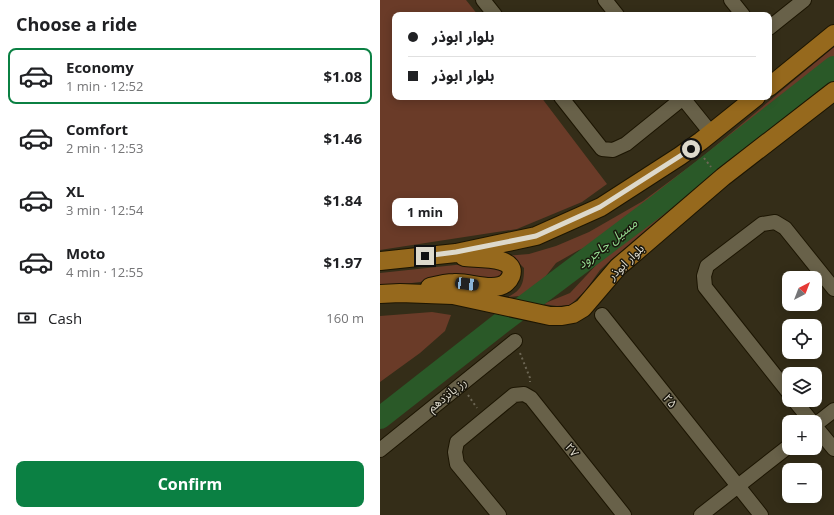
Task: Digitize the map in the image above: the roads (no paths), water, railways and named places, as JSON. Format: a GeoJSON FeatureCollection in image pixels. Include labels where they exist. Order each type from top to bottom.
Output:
{"type":"FeatureCollection","features":[{"type":"Feature","properties":{"kind":"main road"},"geometry":{"type":"LineString","coordinates":[[772,84],[834,34]]}},
{"type":"Feature","properties":{"kind":"main road","name":"بلوار ابوذر"},"geometry":{"type":"LineString","coordinates":[[380,294],[400,293],[453,295],[535,313],[562,316],[573,314],[583,308],[618,267],[723,177],[834,91]]}},
{"type":"Feature","properties":{"kind":"main road"},"geometry":{"type":"LineString","coordinates":[[380,261],[456,252],[536,236],[600,207],[680,156],[752,100]]}},
{"type":"Feature","properties":{"kind":"main road"},"geometry":{"type":"LineString","coordinates":[[400,293],[454,282],[491,287],[500,286],[507,283],[511,277],[512,270],[508,264],[499,260],[440,254]]}},
{"type":"Feature","properties":{"kind":"street"},"geometry":{"type":"LineString","coordinates":[[483,0],[493,12]]}},
{"type":"Feature","properties":{"kind":"street"},"geometry":{"type":"LineString","coordinates":[[605,0],[615,12]]}},
{"type":"Feature","properties":{"kind":"street"},"geometry":{"type":"LineString","coordinates":[[731,0],[741,12]]}},
{"type":"Feature","properties":{"kind":"street"},"geometry":{"type":"LineString","coordinates":[[772,26],[804,0]]}},
{"type":"Feature","properties":{"kind":"street"},"geometry":{"type":"LineString","coordinates":[[563,100],[602,149],[613,150],[626,144],[680,100]]}},
{"type":"Feature","properties":{"kind":"street"},"geometry":{"type":"LineString","coordinates":[[684,100],[711,133]]}},
{"type":"Feature","properties":{"kind":"street"},"geometry":{"type":"LineString","coordinates":[[782,384],[705,288],[704,276],[707,266],[762,224],[775,222],[785,228],[834,289]]}},
{"type":"Feature","properties":{"kind":"street","name":"۲۵"},"geometry":{"type":"LineString","coordinates":[[602,315],[760,515]]}},
{"type":"Feature","properties":{"kind":"street","name":"رز پانزدهم"},"geometry":{"type":"LineString","coordinates":[[380,450],[515,341]]}},
{"type":"Feature","properties":{"kind":"street","name":"۲۷"},"geometry":{"type":"LineString","coordinates":[[499,515],[457,464],[455,452],[457,442],[514,395],[524,394],[531,398],[624,515]]}},
{"type":"Feature","properties":{"kind":"street"},"geometry":{"type":"LineString","coordinates":[[800,407],[806,415]]}},
{"type":"Feature","properties":{"kind":"street"},"geometry":{"type":"LineString","coordinates":[[822,420],[834,410]]}},
{"type":"Feature","properties":{"kind":"street"},"geometry":{"type":"LineString","coordinates":[[822,434],[834,449]]}},
{"type":"Feature","properties":{"kind":"street"},"geometry":{"type":"LineString","coordinates":[[701,515],[782,451]]}},
{"type":"Feature","properties":{"kind":"waterway","name":"مسیل جاجرود"},"geometry":{"type":"LineString","coordinates":[[380,418],[500,324],[658,205],[834,67]]}}]}
